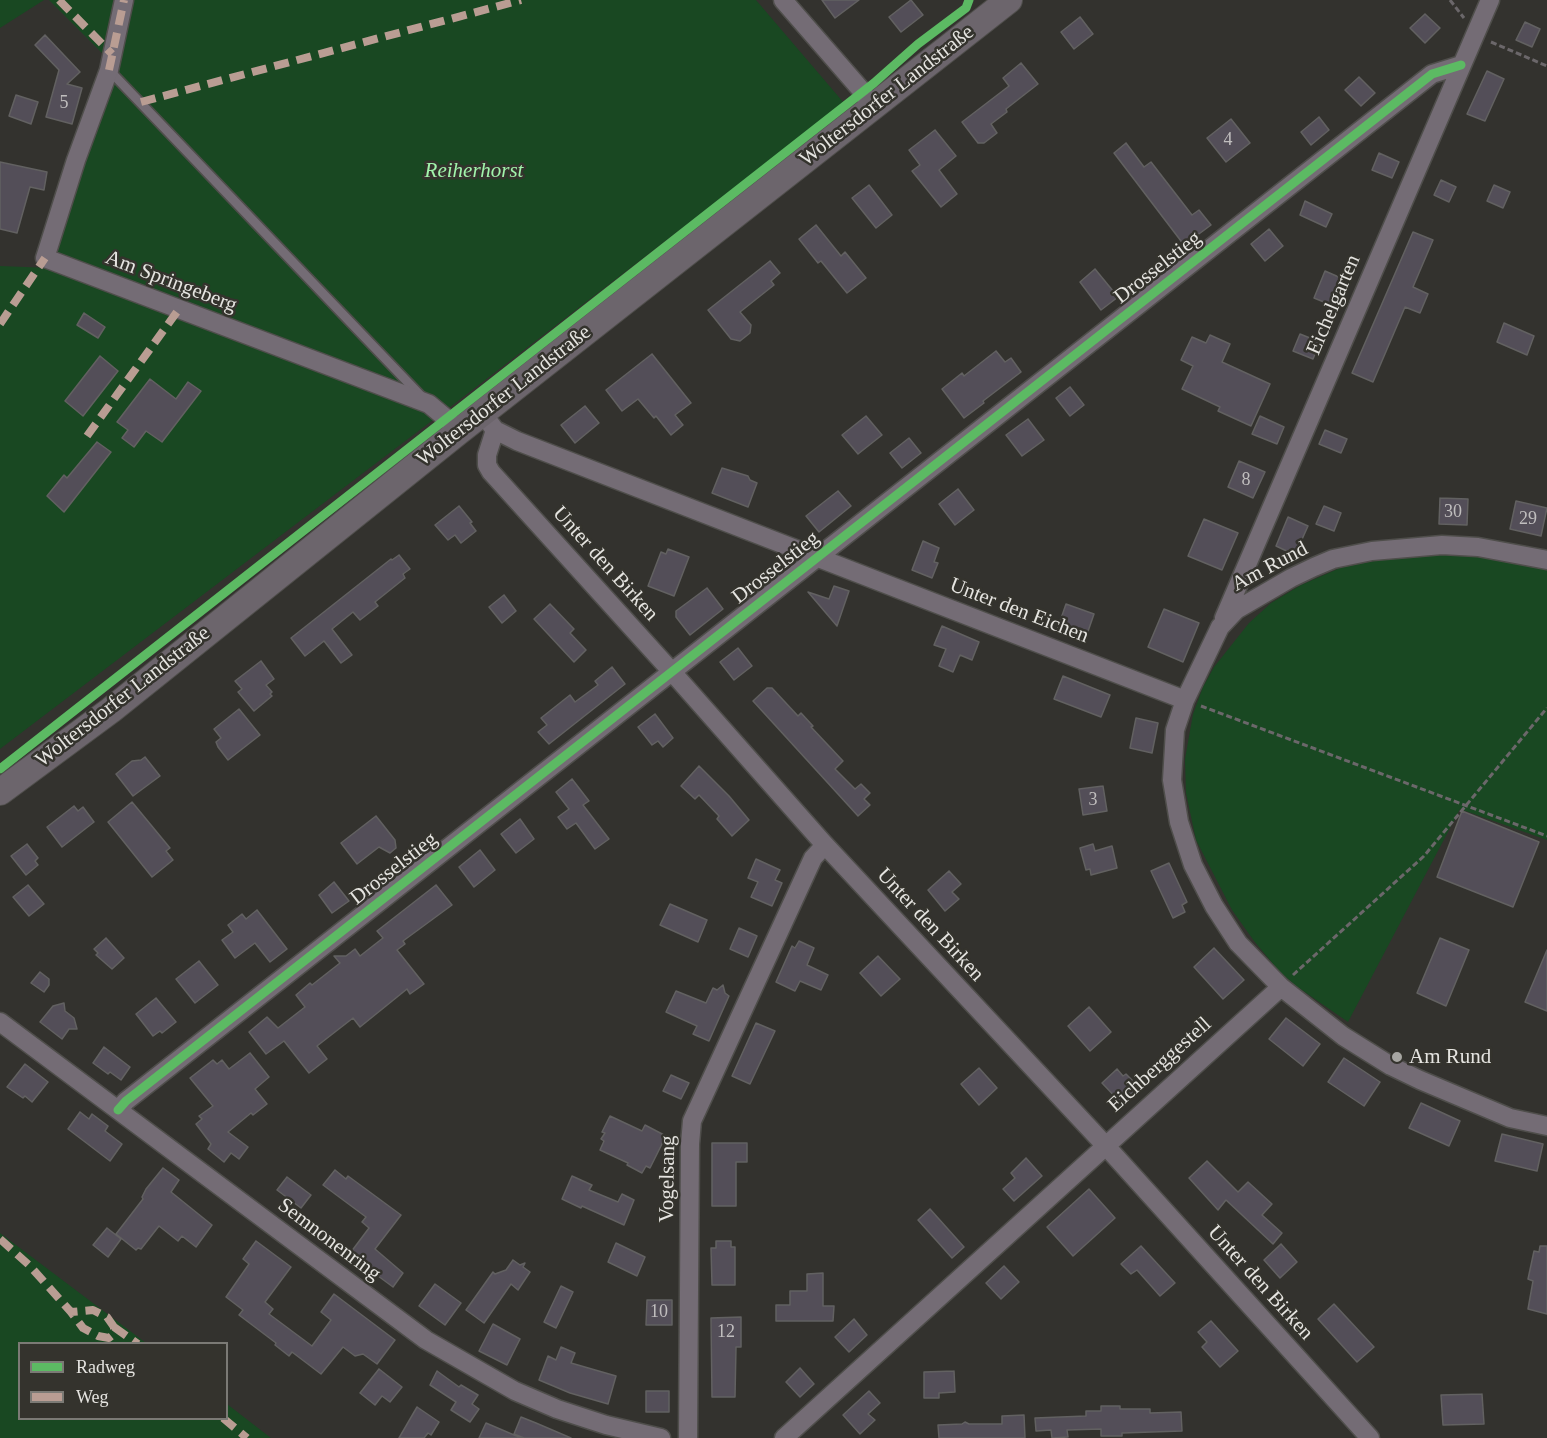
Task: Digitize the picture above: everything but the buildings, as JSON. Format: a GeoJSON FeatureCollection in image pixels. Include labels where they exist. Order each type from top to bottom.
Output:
{"type":"FeatureCollection","features":[{"type":"Feature","properties":{"kind":"main road","name":"Woltersdorfer Landstraße"},"geometry":{"type":"LineString","coordinates":[[0,792],[111,710],[458,432],[489,422],[871,108],[1006,1]]}},
{"type":"Feature","properties":{"kind":"street"},"geometry":{"type":"LineString","coordinates":[[109,70],[124,0]]}},
{"type":"Feature","properties":{"kind":"street"},"geometry":{"type":"LineString","coordinates":[[783,0],[863,92],[871,108]]}},
{"type":"Feature","properties":{"kind":"street","name":"Eichelgarten"},"geometry":{"type":"LineString","coordinates":[[1220,627],[1490,0]]}},
{"type":"Feature","properties":{"kind":"street","name":"Drosselstieg"},"geometry":{"type":"LineString","coordinates":[[118,1110],[126,1101],[1432,74],[1461,65]]}},
{"type":"Feature","properties":{"kind":"street","name":"Am Springeberg"},"geometry":{"type":"LineString","coordinates":[[109,70],[76,160],[45,258],[429,404],[458,432]]}},
{"type":"Feature","properties":{"kind":"street","name":"Unter den Eichen"},"geometry":{"type":"LineString","coordinates":[[489,422],[517,441],[1185,700]]}},
{"type":"Feature","properties":{"kind":"street","name":"Unter den Birken"},"geometry":{"type":"LineString","coordinates":[[489,422],[487,465],[491,472],[825,844],[1105,1145],[1370,1438]]}},
{"type":"Feature","properties":{"kind":"street","name":"Am Rund"},"geometry":{"type":"LineString","coordinates":[[1547,560],[1478,547],[1442,545],[1372,551],[1333,559],[1291,578],[1236,610],[1220,627],[1185,700],[1175,730],[1172,780],[1179,822],[1193,865],[1214,906],[1238,943],[1281,987],[1343,1035],[1420,1080],[1510,1118],[1547,1126]]}},
{"type":"Feature","properties":{"kind":"street","name":"Vogelsang"},"geometry":{"type":"LineString","coordinates":[[688,1438],[692,1121],[813,858],[825,844]]}},
{"type":"Feature","properties":{"kind":"street","name":"Eichberggestell"},"geometry":{"type":"LineString","coordinates":[[784,1438],[1281,987]]}},
{"type":"Feature","properties":{"kind":"street","name":"Semnonenring"},"geometry":{"type":"LineString","coordinates":[[0,1022],[387,1312],[455,1358],[515,1391],[557,1408],[606,1425],[661,1438]]}},
{"type":"Feature","properties":{"kind":"lane"},"geometry":{"type":"LineString","coordinates":[[109,70],[429,404]]}},
{"type":"Feature","properties":{"kind":"path"},"geometry":{"type":"LineString","coordinates":[[1185,700],[1547,837]]}},
{"type":"Feature","properties":{"kind":"path"},"geometry":{"type":"LineString","coordinates":[[1281,987],[1424,856],[1464,805],[1547,708]]}},
{"type":"Feature","properties":{"kind":"green space"},"geometry":{"type":"Polygon","coordinates":[[[0,0],[44,0],[0,28],[0,0]]]}},
{"type":"Feature","properties":{"kind":"green space","name":"Reiherhorst"},"geometry":{"type":"Polygon","coordinates":[[[49,0],[756,0],[844,103],[454,404],[0,749],[0,266],[50,268],[117,68],[49,0]]]}},
{"type":"Feature","properties":{"kind":"green space"},"geometry":{"type":"Polygon","coordinates":[[[1422,554],[1464,554],[1547,569],[1547,840],[1460,809],[1348,1022],[1296,986],[1279,971],[1232,910],[1196,840],[1186,793],[1185,759],[1193,714],[1203,687],[1214,667],[1249,623],[1271,603],[1301,585],[1340,568],[1422,554]]]}},
{"type":"Feature","properties":{"kind":"green space"},"geometry":{"type":"Polygon","coordinates":[[[0,1233],[145,1342],[18,1342],[18,1420],[228,1420],[228,1405],[271,1438],[0,1438],[0,1233]]]}},
{"type":"Feature","properties":{"kind":"marked path"},"geometry":{"type":"LineString","coordinates":[[59,0],[112,54]]}},
{"type":"Feature","properties":{"kind":"marked path"},"geometry":{"type":"LineString","coordinates":[[109,70],[124,0]]}},
{"type":"Feature","properties":{"kind":"marked path"},"geometry":{"type":"LineString","coordinates":[[141,102],[521,0]]}},
{"type":"Feature","properties":{"kind":"marked path"},"geometry":{"type":"LineString","coordinates":[[0,324],[45,258]]}},
{"type":"Feature","properties":{"kind":"marked path"},"geometry":{"type":"LineString","coordinates":[[87,436],[179,309]]}},
{"type":"Feature","properties":{"kind":"marked path"},"geometry":{"type":"LineString","coordinates":[[0,1239],[29,1265],[83,1328],[98,1336],[109,1338],[114,1334],[114,1327],[107,1317],[93,1310],[71,1312]]}},
{"type":"Feature","properties":{"kind":"marked path"},"geometry":{"type":"LineString","coordinates":[[114,1327],[135,1342]]}},
{"type":"Feature","properties":{"kind":"marked path"},"geometry":{"type":"LineString","coordinates":[[225,1420],[247,1438]]}},
{"type":"Feature","properties":{"kind":"cycle path"},"geometry":{"type":"LineString","coordinates":[[0,769],[874,83],[918,44],[966,8],[969,0]]}},
{"type":"Feature","properties":{"kind":"cycle path"},"geometry":{"type":"LineString","coordinates":[[118,1110],[126,1101],[1432,74],[1461,65]]}},
{"type":"Feature","properties":{"kind":"place","name":"Am Rund"},"geometry":{"type":"Point","coordinates":[1397,1057]}}]}
